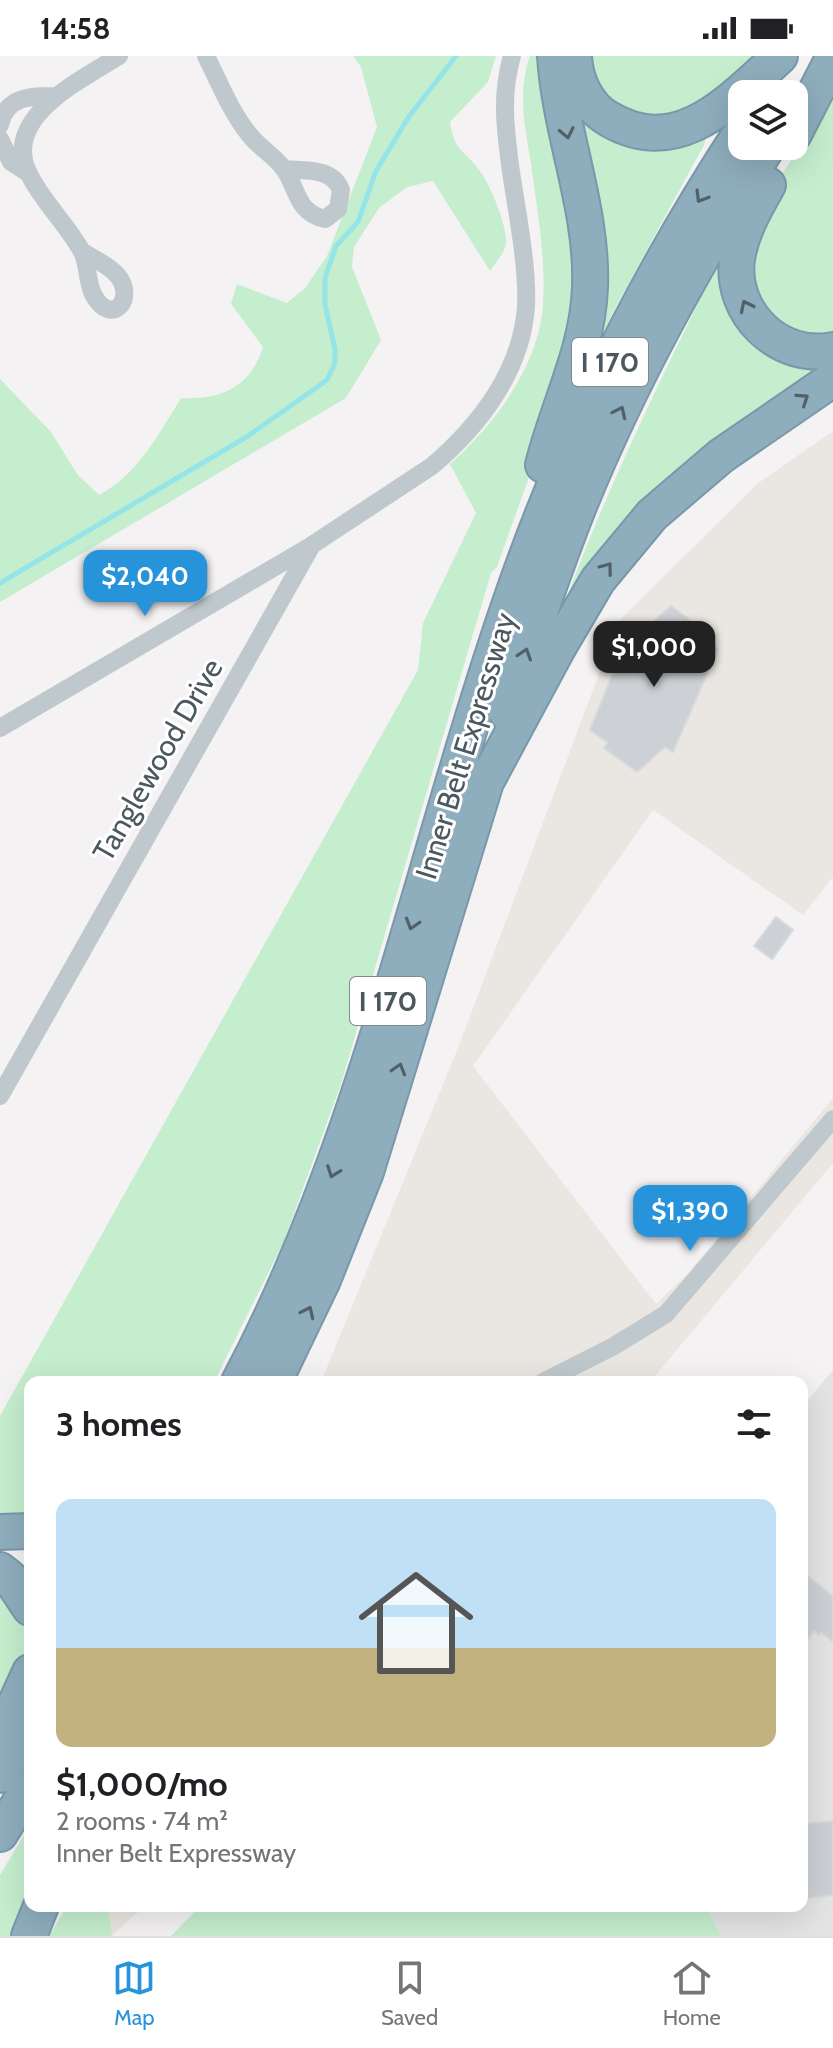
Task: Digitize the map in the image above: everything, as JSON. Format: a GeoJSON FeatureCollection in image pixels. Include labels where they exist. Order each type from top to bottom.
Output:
{"type":"FeatureCollection","features":[{"type":"Feature","properties":{"kind":"highway"},"geometry":{"type":"LineString","coordinates":[[508,609],[549,440],[580,354],[590,289],[587,231],[555,56]]}},
{"type":"Feature","properties":{"kind":"highway"},"geometry":{"type":"LineString","coordinates":[[574,56],[579,82],[590,103],[604,117],[642,133],[664,133],[703,120],[726,105],[780,56]]}},
{"type":"Feature","properties":{"kind":"highway"},"geometry":{"type":"LineString","coordinates":[[777,80],[794,56]]}},
{"type":"Feature","properties":{"kind":"highway"},"geometry":{"type":"LineString","coordinates":[[808,90],[833,57]]}},
{"type":"Feature","properties":{"kind":"highway"},"geometry":{"type":"LineString","coordinates":[[808,106],[833,57]]}},
{"type":"Feature","properties":{"kind":"highway","name":"Inner Belt Expressway"},"geometry":{"type":"LineString","coordinates":[[242,1376],[293,1272],[335,1166],[508,609],[559,472],[609,365],[663,262],[728,154]]}},
{"type":"Feature","properties":{"kind":"highway","name":"Inner Belt Expressway"},"geometry":{"type":"LineString","coordinates":[[277,1376],[323,1280],[366,1172],[538,615],[603,451],[680,294],[760,160]]}},
{"type":"Feature","properties":{"kind":"highway"},"geometry":{"type":"LineString","coordinates":[[781,160],[749,221],[739,251],[737,280],[742,300],[751,317],[776,341],[795,349],[833,350]]}},
{"type":"Feature","properties":{"kind":"highway"},"geometry":{"type":"LineString","coordinates":[[486,782],[579,610],[625,545],[652,515],[709,466],[833,379]]}},
{"type":"Feature","properties":{"kind":"highway"},"geometry":{"type":"LineString","coordinates":[[0,1532],[24,1531]]}},
{"type":"Feature","properties":{"kind":"highway"},"geometry":{"type":"LineString","coordinates":[[0,1570],[10,1578],[24,1599]]}},
{"type":"Feature","properties":{"kind":"highway"},"geometry":{"type":"LineString","coordinates":[[0,1737],[24,1685]]}},
{"type":"Feature","properties":{"kind":"highway"},"geometry":{"type":"LineString","coordinates":[[0,1775],[24,1737]]}},
{"type":"Feature","properties":{"kind":"highway"},"geometry":{"type":"LineString","coordinates":[[0,1834],[24,1796]]}},
{"type":"Feature","properties":{"kind":"highway"},"geometry":{"type":"LineString","coordinates":[[29,1936],[39,1912]]}},
{"type":"Feature","properties":{"kind":"street"},"geometry":{"type":"LineString","coordinates":[[28,173],[24,142],[29,125],[56,96],[119,56]]}},
{"type":"Feature","properties":{"kind":"street"},"geometry":{"type":"LineString","coordinates":[[206,56],[248,133],[284,169]]}},
{"type":"Feature","properties":{"kind":"street","name":"Tanglewood Drive"},"geometry":{"type":"LineString","coordinates":[[0,1096],[312,545],[450,451],[469,433],[492,400],[513,358],[526,306],[505,127],[504,83],[512,56]]}},
{"type":"Feature","properties":{"kind":"street"},"geometry":{"type":"LineString","coordinates":[[0,125],[2,114],[12,102],[29,96],[56,96]]}},
{"type":"Feature","properties":{"kind":"street"},"geometry":{"type":"LineString","coordinates":[[0,139],[11,162],[28,173],[83,252]]}},
{"type":"Feature","properties":{"kind":"street"},"geometry":{"type":"LineString","coordinates":[[0,728],[312,545]]}},
{"type":"Feature","properties":{"kind":"street"},"geometry":{"type":"LineString","coordinates":[[555,1376],[614,1346],[666,1314],[833,1119]]}},
{"type":"Feature","properties":{"kind":"shaded area"},"geometry":{"type":"Polygon","coordinates":[[[833,431],[833,877],[803,915],[653,810],[473,1066],[656,1304],[688,1273],[833,1098],[833,1163],[655,1376],[323,1376],[458,1048],[619,621],[757,484],[833,431]]]}},
{"type":"Feature","properties":{"kind":"shaded area"},"geometry":{"type":"Polygon","coordinates":[[[833,1370],[833,1936],[722,1936],[708,1912],[808,1912],[808,1400],[833,1370]]]}},
{"type":"Feature","properties":{"kind":"shaded area"},"geometry":{"type":"Polygon","coordinates":[[[109,1912],[138,1912],[111,1936],[109,1912]]]}},
{"type":"Feature","properties":{"kind":"green space"},"geometry":{"type":"Polygon","coordinates":[[[353,56],[496,56],[488,82],[450,122],[458,146],[482,174],[498,208],[506,237],[501,255],[490,271],[433,181],[407,187],[379,208],[354,247],[352,267],[381,340],[346,398],[0,602],[0,379],[51,432],[77,474],[99,495],[113,487],[136,465],[181,398],[222,393],[242,381],[263,347],[231,304],[237,284],[287,303],[305,288],[327,256],[377,127],[361,67],[353,56]]]}},
{"type":"Feature","properties":{"kind":"green space"},"geometry":{"type":"Polygon","coordinates":[[[530,56],[546,56],[578,241],[567,370],[497,567],[491,573],[341,1084],[284,1241],[217,1376],[24,1376],[24,1519],[0,1521],[0,1416],[418,670],[423,623],[476,513],[450,464],[483,431],[512,393],[533,350],[543,304],[540,234],[523,110],[530,56]]]}},
{"type":"Feature","properties":{"kind":"green space"},"geometry":{"type":"Polygon","coordinates":[[[583,56],[762,56],[743,80],[728,80],[728,90],[667,125],[605,106],[583,56]]]}},
{"type":"Feature","properties":{"kind":"green space"},"geometry":{"type":"Polygon","coordinates":[[[833,94],[833,342],[786,337],[747,289],[762,206],[791,160],[808,160],[808,133],[833,94]]]}},
{"type":"Feature","properties":{"kind":"green space"},"geometry":{"type":"Polygon","coordinates":[[[580,103],[708,133],[612,314],[586,380],[580,103]]]}},
{"type":"Feature","properties":{"kind":"green space"},"geometry":{"type":"Polygon","coordinates":[[[729,239],[731,297],[833,358],[573,609],[564,605],[601,511],[729,239]]]}},
{"type":"Feature","properties":{"kind":"green space"},"geometry":{"type":"Polygon","coordinates":[[[0,1583],[24,1617],[24,1670],[0,1723],[0,1583]]]}},
{"type":"Feature","properties":{"kind":"green space"},"geometry":{"type":"Polygon","coordinates":[[[24,1835],[24,1912],[28,1912],[21,1936],[0,1936],[0,1875],[24,1835]]]}},
{"type":"Feature","properties":{"kind":"green space"},"geometry":{"type":"Polygon","coordinates":[[[63,1912],[109,1912],[112,1936],[49,1936],[63,1912]]]}},
{"type":"Feature","properties":{"kind":"green space"},"geometry":{"type":"Polygon","coordinates":[[[194,1912],[708,1912],[722,1936],[171,1936],[194,1912]]]}},
{"type":"Feature","properties":{"kind":"building"},"geometry":{"type":"Polygon","coordinates":[[[671,606],[705,631],[701,636],[718,649],[673,752],[665,747],[637,772],[604,748],[608,743],[590,730],[632,626],[641,632],[671,606]]]}},
{"type":"Feature","properties":{"kind":"building"},"geometry":{"type":"Polygon","coordinates":[[[776,917],[793,930],[772,959],[754,946],[776,917]]]}},
{"type":"Feature","properties":{"kind":"building"},"geometry":{"type":"Polygon","coordinates":[[[808,1576],[833,1596],[833,1642],[821,1632],[819,1635],[814,1631],[808,1639],[808,1576]]]}},
{"type":"Feature","properties":{"kind":"building"},"geometry":{"type":"Polygon","coordinates":[[[833,1821],[833,1895],[808,1898],[808,1823],[833,1821]]]}},
{"type":"Feature","properties":{"kind":"waterway"},"geometry":{"type":"LineString","coordinates":[[0,583],[248,436],[327,380],[335,363],[335,349],[325,305],[325,278],[336,246],[358,222],[376,171],[408,118],[456,56]]}}]}
